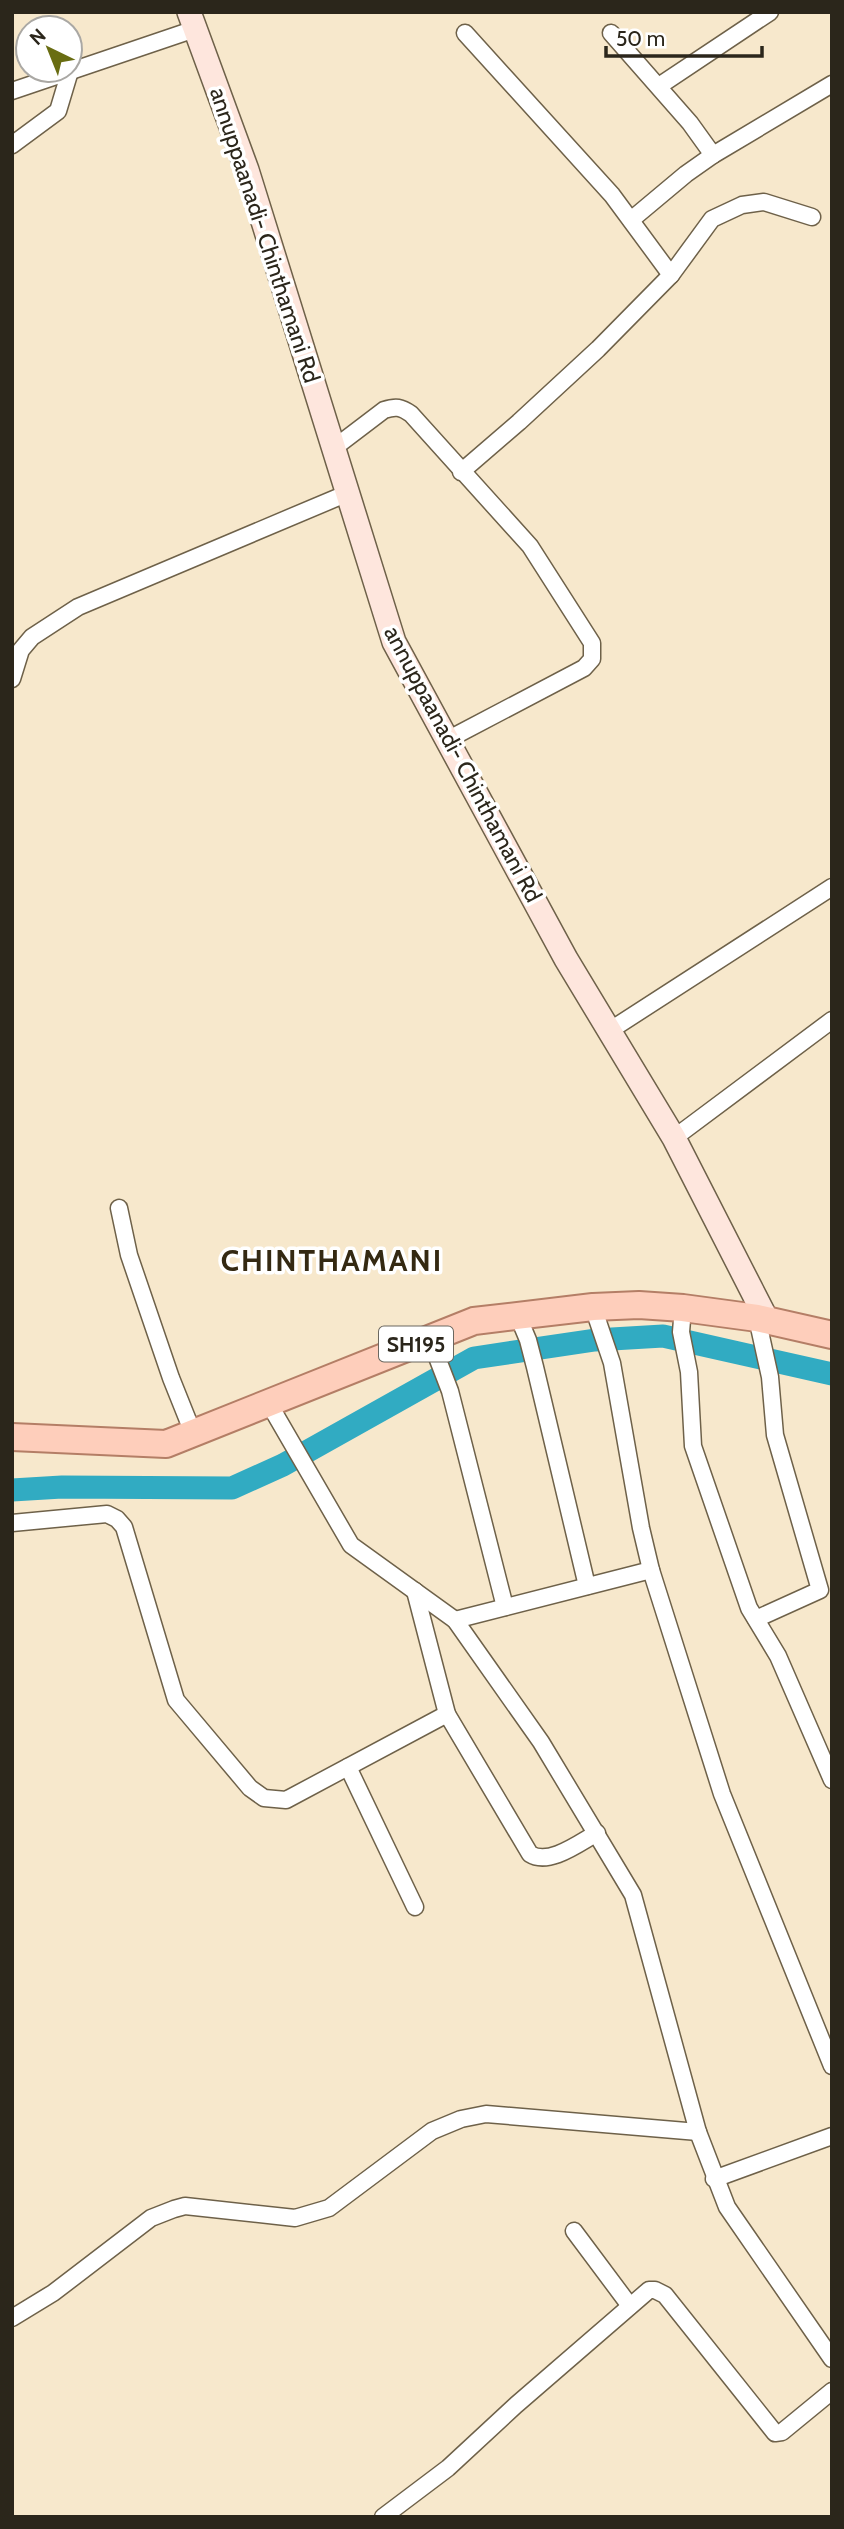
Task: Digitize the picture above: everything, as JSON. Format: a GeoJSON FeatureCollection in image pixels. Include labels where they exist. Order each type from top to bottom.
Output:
{"type":"FeatureCollection","features":[{"type":"Feature","properties":{"kind":"main road","name":"SH195"},"geometry":{"type":"LineString","coordinates":[[12,1437],[166,1444],[268,1402],[435,1350],[474,1321],[523,1328],[597,1317],[639,1305],[682,1320],[832,1335]]}},
{"type":"Feature","properties":{"kind":"street"},"geometry":{"type":"LineString","coordinates":[[659,86],[771,12]]}},
{"type":"Feature","properties":{"kind":"street"},"geometry":{"type":"LineString","coordinates":[[84,65],[192,21]]}},
{"type":"Feature","properties":{"kind":"street","name":"annuppaanadi- Chinthamani Rd"},"geometry":{"type":"LineString","coordinates":[[192,21],[247,170],[394,642],[566,959],[674,1138],[762,1327]]}},
{"type":"Feature","properties":{"kind":"street"},"geometry":{"type":"LineString","coordinates":[[465,33],[612,195],[671,275]]}},
{"type":"Feature","properties":{"kind":"street"},"geometry":{"type":"LineString","coordinates":[[611,33],[659,86],[713,155]]}},
{"type":"Feature","properties":{"kind":"street"},"geometry":{"type":"LineString","coordinates":[[631,220],[685,174],[832,83]]}},
{"type":"Feature","properties":{"kind":"street"},"geometry":{"type":"LineString","coordinates":[[12,91],[32,84]]}},
{"type":"Feature","properties":{"kind":"street"},"geometry":{"type":"LineString","coordinates":[[12,145],[58,111],[66,84]]}},
{"type":"Feature","properties":{"kind":"street"},"geometry":{"type":"LineString","coordinates":[[461,472],[598,349],[671,275],[712,219],[742,205],[764,202],[812,217]]}},
{"type":"Feature","properties":{"kind":"street"},"geometry":{"type":"LineString","coordinates":[[334,448],[384,410],[402,408],[411,414],[530,546],[592,643],[592,659],[584,668],[447,740]]}},
{"type":"Feature","properties":{"kind":"street"},"geometry":{"type":"LineString","coordinates":[[12,679],[21,650],[32,637],[78,607],[348,493]]}},
{"type":"Feature","properties":{"kind":"street"},"geometry":{"type":"LineString","coordinates":[[609,1031],[832,887]]}},
{"type":"Feature","properties":{"kind":"street"},"geometry":{"type":"LineString","coordinates":[[674,1138],[832,1020]]}},
{"type":"Feature","properties":{"kind":"street"},"geometry":{"type":"LineString","coordinates":[[119,1208],[129,1255],[193,1433]]}},
{"type":"Feature","properties":{"kind":"street"},"geometry":{"type":"LineString","coordinates":[[597,1317],[612,1363],[641,1528],[652,1570],[722,1794],[832,2066]]}},
{"type":"Feature","properties":{"kind":"street"},"geometry":{"type":"LineString","coordinates":[[682,1320],[689,1372],[693,1446],[750,1608],[778,1656],[832,1780]]}},
{"type":"Feature","properties":{"kind":"street"},"geometry":{"type":"LineString","coordinates":[[756,1619],[820,1590],[775,1435],[762,1327]]}},
{"type":"Feature","properties":{"kind":"street"},"geometry":{"type":"LineString","coordinates":[[523,1328],[535,1367],[587,1586]]}},
{"type":"Feature","properties":{"kind":"street"},"geometry":{"type":"LineString","coordinates":[[435,1350],[450,1391],[505,1607]]}},
{"type":"Feature","properties":{"kind":"street"},"geometry":{"type":"LineString","coordinates":[[268,1402],[351,1545],[455,1620],[541,1742],[597,1833],[633,1895],[698,2132],[714,2179],[727,2207],[832,2359]]}},
{"type":"Feature","properties":{"kind":"street"},"geometry":{"type":"LineString","coordinates":[[12,1523],[107,1514],[117,1519],[124,1527],[176,1700],[250,1788],[264,1798],[286,1800],[447,1714]]}},
{"type":"Feature","properties":{"kind":"street"},"geometry":{"type":"LineString","coordinates":[[455,1620],[652,1570]]}},
{"type":"Feature","properties":{"kind":"street"},"geometry":{"type":"LineString","coordinates":[[415,1591],[447,1714],[530,1853],[537,1858],[549,1857],[597,1833]]}},
{"type":"Feature","properties":{"kind":"street"},"geometry":{"type":"LineString","coordinates":[[348,1767],[415,1907]]}},
{"type":"Feature","properties":{"kind":"street"},"geometry":{"type":"LineString","coordinates":[[12,2318],[53,2293],[151,2218],[185,2206],[295,2218],[329,2208],[432,2131],[461,2119],[486,2114],[698,2132]]}},
{"type":"Feature","properties":{"kind":"street"},"geometry":{"type":"LineString","coordinates":[[714,2179],[832,2136]]}},
{"type":"Feature","properties":{"kind":"street"},"geometry":{"type":"LineString","coordinates":[[573,2231],[630,2306]]}},
{"type":"Feature","properties":{"kind":"street"},"geometry":{"type":"LineString","coordinates":[[383,2517],[448,2468],[649,2290],[664,2295],[775,2433],[782,2432],[832,2391]]}},
{"type":"Feature","properties":{"kind":"waterway"},"geometry":{"type":"LineString","coordinates":[[12,1490],[62,1487],[232,1488],[283,1465],[474,1358],[595,1340],[663,1336],[832,1374]]}},
{"type":"Feature","properties":{"kind":"district","name":"CHINTHAMANI"},"geometry":{"type":"Point","coordinates":[332,1260]}}]}
